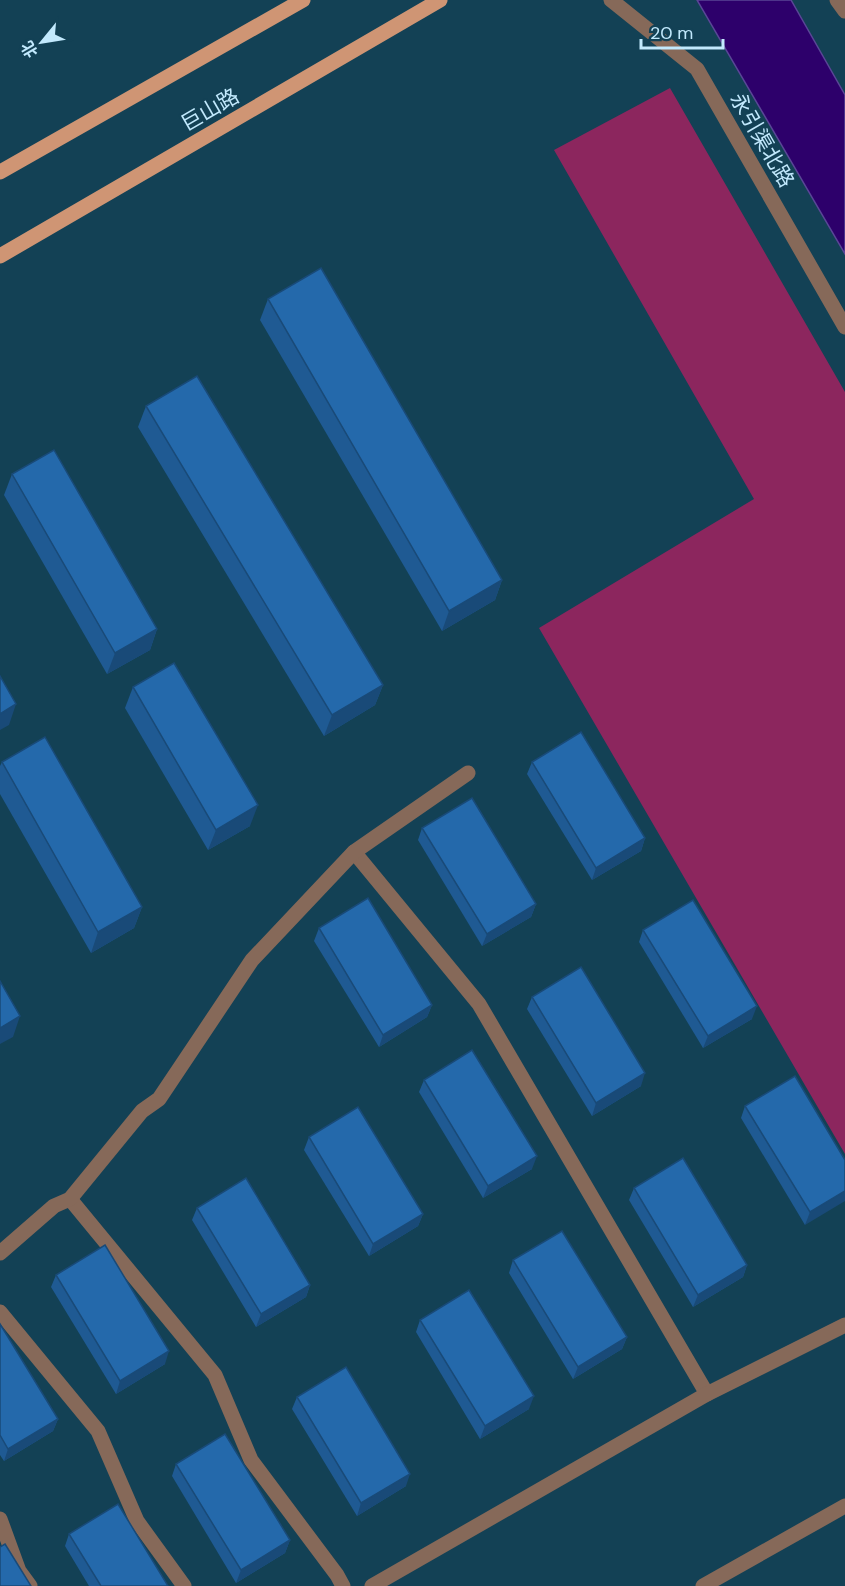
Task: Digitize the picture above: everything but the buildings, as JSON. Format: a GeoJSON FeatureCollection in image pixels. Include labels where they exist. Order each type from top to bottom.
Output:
{"type":"FeatureCollection","features":[{"type":"Feature","properties":{"kind":"main road"},"geometry":{"type":"LineString","coordinates":[[0,172],[303,0]]}},
{"type":"Feature","properties":{"kind":"main road","name":"巨山路"},"geometry":{"type":"LineString","coordinates":[[0,255],[440,0]]}},
{"type":"Feature","properties":{"kind":"street","name":"永引渠北路"},"geometry":{"type":"LineString","coordinates":[[611,0],[697,69],[845,327]]}},
{"type":"Feature","properties":{"kind":"street"},"geometry":{"type":"LineString","coordinates":[[837,0],[845,11]]}},
{"type":"Feature","properties":{"kind":"street"},"geometry":{"type":"LineString","coordinates":[[0,1253],[54,1206],[70,1199],[142,1111],[159,1099],[252,960],[354,852],[468,773]]}},
{"type":"Feature","properties":{"kind":"street"},"geometry":{"type":"LineString","coordinates":[[354,852],[479,1004],[707,1394]]}},
{"type":"Feature","properties":{"kind":"street"},"geometry":{"type":"LineString","coordinates":[[70,1199],[215,1375],[251,1460],[343,1586]]}},
{"type":"Feature","properties":{"kind":"street"},"geometry":{"type":"LineString","coordinates":[[0,1312],[98,1431],[137,1521],[184,1586]]}},
{"type":"Feature","properties":{"kind":"street"},"geometry":{"type":"LineString","coordinates":[[372,1586],[707,1394],[845,1325]]}},
{"type":"Feature","properties":{"kind":"street"},"geometry":{"type":"LineString","coordinates":[[704,1586],[845,1506]]}},
{"type":"Feature","properties":{"kind":"street"},"geometry":{"type":"LineString","coordinates":[[0,1519],[19,1571],[30,1586]]}},
{"type":"Feature","properties":{"kind":"shaded area"},"geometry":{"type":"Polygon","coordinates":[[[697,0],[791,0],[845,95],[845,254],[697,0]]]}},
{"type":"Feature","properties":{"kind":"shaded area"},"geometry":{"type":"Polygon","coordinates":[[[670,88],[845,392],[845,1154],[539,628],[754,499],[554,150],[670,88]]]}}]}
